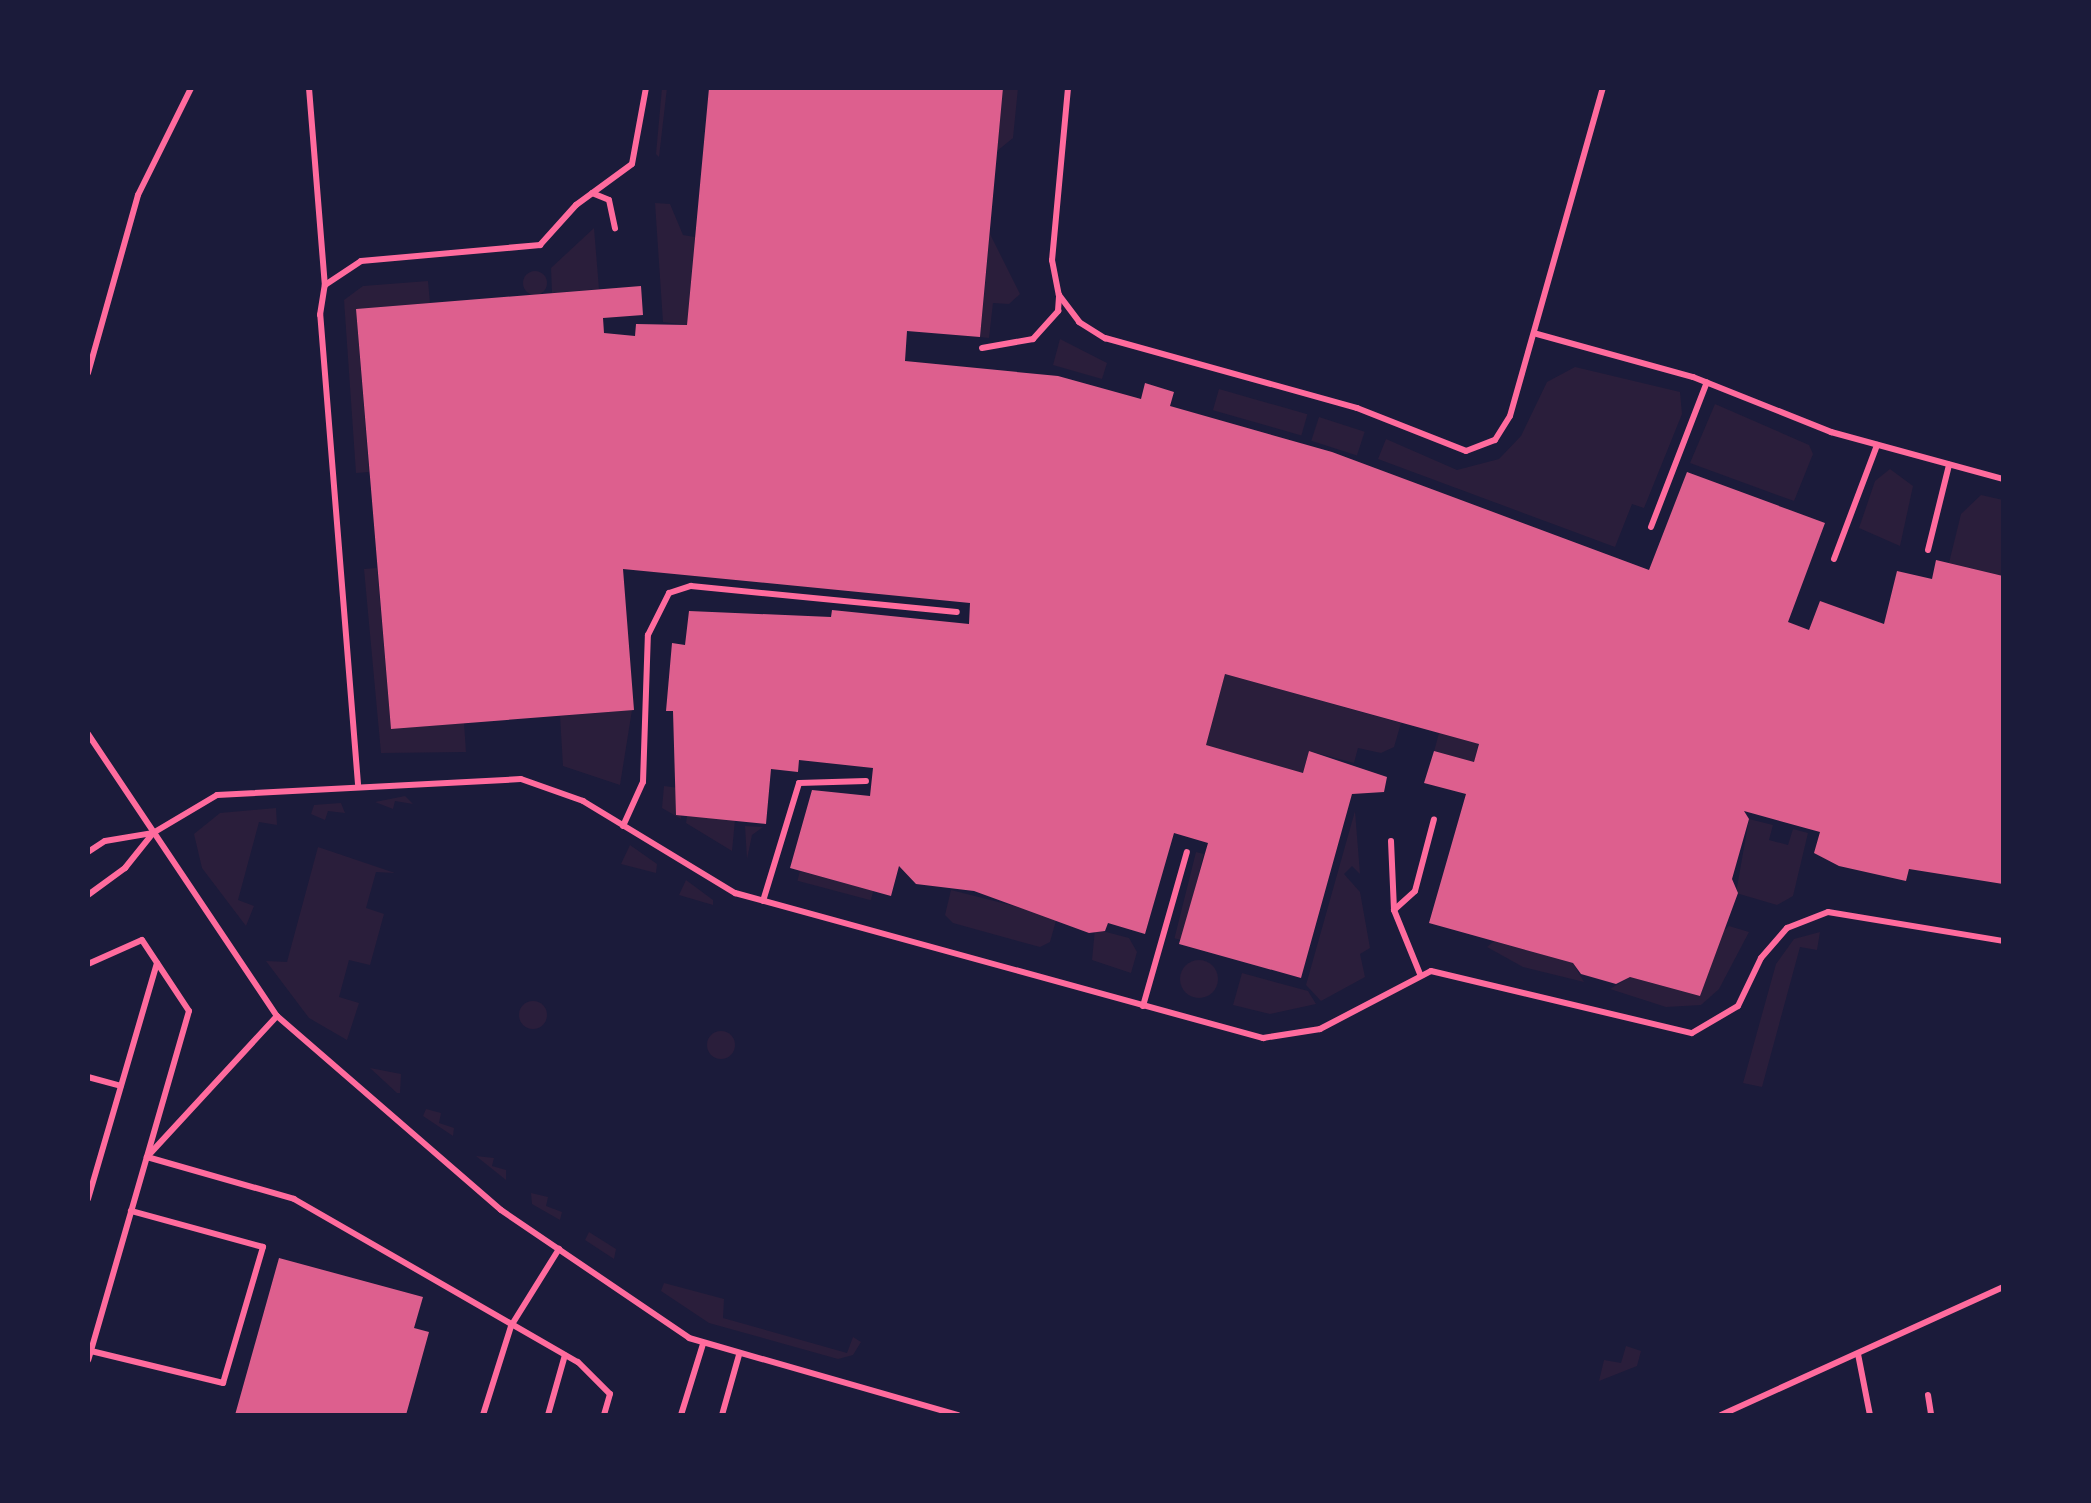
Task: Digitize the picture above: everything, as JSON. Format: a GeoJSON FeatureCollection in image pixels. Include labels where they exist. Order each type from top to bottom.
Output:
{"type":"FeatureCollection","features":[{"type":"Feature","properties":{"kind":"lane"},"geometry":{"type":"LineString","coordinates":[[88,373],[138,195],[191,88]]}},
{"type":"Feature","properties":{"kind":"lane"},"geometry":{"type":"LineString","coordinates":[[309,88],[325,285],[320,315],[358,784]]}},
{"type":"Feature","properties":{"kind":"lane"},"geometry":{"type":"LineString","coordinates":[[325,285],[361,261],[540,245],[591,193],[623,174],[641,142],[646,88]]}},
{"type":"Feature","properties":{"kind":"lane"},"geometry":{"type":"LineString","coordinates":[[982,348],[1033,339],[1058,311],[1059,295],[1052,260],[1068,88]]}},
{"type":"Feature","properties":{"kind":"lane"},"geometry":{"type":"LineString","coordinates":[[1059,295],[1079,322],[1105,338],[1357,408],[1455,451],[1487,445],[1503,429],[1537,334],[1603,88]]}},
{"type":"Feature","properties":{"kind":"lane"},"geometry":{"type":"LineString","coordinates":[[591,193],[609,200],[615,228]]}},
{"type":"Feature","properties":{"kind":"lane"},"geometry":{"type":"LineString","coordinates":[[1537,334],[1707,382],[1877,445],[2003,479]]}},
{"type":"Feature","properties":{"kind":"lane"},"geometry":{"type":"LineString","coordinates":[[1651,527],[1707,382]]}},
{"type":"Feature","properties":{"kind":"lane"},"geometry":{"type":"LineString","coordinates":[[1834,559],[1877,445]]}},
{"type":"Feature","properties":{"kind":"lane"},"geometry":{"type":"LineString","coordinates":[[1928,550],[1949,465]]}},
{"type":"Feature","properties":{"kind":"lane"},"geometry":{"type":"LineString","coordinates":[[623,826],[643,782],[648,635],[669,593],[691,586],[957,612]]}},
{"type":"Feature","properties":{"kind":"lane"},"geometry":{"type":"LineString","coordinates":[[88,734],[277,1016],[484,1196],[703,1344],[958,1415]]}},
{"type":"Feature","properties":{"kind":"lane"},"geometry":{"type":"LineString","coordinates":[[88,895],[125,868],[153,833],[217,795],[358,784],[521,779],[583,801],[724,889],[1143,1006],[1282,1038],[1320,1029],[1420,974],[1450,973],[1692,1033],[1727,1017],[1770,944],[1814,914],[2003,941]]}},
{"type":"Feature","properties":{"kind":"lane"},"geometry":{"type":"LineString","coordinates":[[763,901],[799,783],[866,781]]}},
{"type":"Feature","properties":{"kind":"lane"},"geometry":{"type":"LineString","coordinates":[[1394,910],[1415,891],[1434,819]]}},
{"type":"Feature","properties":{"kind":"lane"},"geometry":{"type":"LineString","coordinates":[[88,852],[105,841],[153,833]]}},
{"type":"Feature","properties":{"kind":"lane"},"geometry":{"type":"LineString","coordinates":[[1391,841],[1394,910],[1420,974]]}},
{"type":"Feature","properties":{"kind":"lane"},"geometry":{"type":"LineString","coordinates":[[1143,1006],[1187,852]]}},
{"type":"Feature","properties":{"kind":"lane"},"geometry":{"type":"LineString","coordinates":[[88,964],[142,940],[189,1011],[88,1360]]}},
{"type":"Feature","properties":{"kind":"lane"},"geometry":{"type":"LineString","coordinates":[[88,1199],[157,963]]}},
{"type":"Feature","properties":{"kind":"lane"},"geometry":{"type":"LineString","coordinates":[[147,1157],[277,1016]]}},
{"type":"Feature","properties":{"kind":"lane"},"geometry":{"type":"LineString","coordinates":[[88,1077],[121,1086]]}},
{"type":"Feature","properties":{"kind":"lane"},"geometry":{"type":"LineString","coordinates":[[147,1157],[294,1199],[565,1355],[610,1394],[604,1415]]}},
{"type":"Feature","properties":{"kind":"lane"},"geometry":{"type":"LineString","coordinates":[[91,1351],[223,1383],[263,1247],[131,1211]]}},
{"type":"Feature","properties":{"kind":"lane"},"geometry":{"type":"LineString","coordinates":[[483,1415],[511,1326],[559,1249]]}},
{"type":"Feature","properties":{"kind":"lane"},"geometry":{"type":"LineString","coordinates":[[1721,1415],[2003,1287]]}},
{"type":"Feature","properties":{"kind":"lane"},"geometry":{"type":"LineString","coordinates":[[681,1415],[703,1344]]}},
{"type":"Feature","properties":{"kind":"lane"},"geometry":{"type":"LineString","coordinates":[[1858,1354],[1870,1415]]}},
{"type":"Feature","properties":{"kind":"lane"},"geometry":{"type":"LineString","coordinates":[[548,1415],[565,1355]]}},
{"type":"Feature","properties":{"kind":"lane"},"geometry":{"type":"LineString","coordinates":[[722,1415],[739,1355]]}},
{"type":"Feature","properties":{"kind":"lane"},"geometry":{"type":"LineString","coordinates":[[1928,1395],[1931,1415]]}},
{"type":"Feature","properties":{"kind":"shaded area"},"geometry":{"type":"Polygon","coordinates":[[[662,88],[667,88],[659,157],[656,154],[662,88]]]}},
{"type":"Feature","properties":{"kind":"shaded area"},"geometry":{"type":"Polygon","coordinates":[[[1003,88],[1018,88],[1013,138],[997,151],[1003,88]]]}},
{"type":"Feature","properties":{"kind":"shaded area"},"geometry":{"type":"Polygon","coordinates":[[[655,203],[670,204],[683,235],[695,237],[687,325],[663,322],[655,203]]]}},
{"type":"Feature","properties":{"kind":"shaded area"},"geometry":{"type":"Polygon","coordinates":[[[594,228],[599,289],[552,293],[551,268],[594,228]]]}},
{"type":"Feature","properties":{"kind":"shaded area"},"geometry":{"type":"Polygon","coordinates":[[[990,234],[1020,294],[1009,304],[993,303],[989,338],[980,337],[990,234]]]}},
{"type":"Feature","properties":{"kind":"shaded area"},"geometry":{"type":"Polygon","coordinates":[[[535,271],[546,278],[547,283],[540,294],[535,295],[524,288],[523,283],[530,272],[535,271]]]}},
{"type":"Feature","properties":{"kind":"shaded area"},"geometry":{"type":"Polygon","coordinates":[[[428,281],[430,303],[356,309],[369,472],[356,473],[344,300],[363,286],[428,281]]]}},
{"type":"Feature","properties":{"kind":"shaded area"},"geometry":{"type":"Polygon","coordinates":[[[1060,339],[1107,363],[1102,379],[1053,365],[1060,339]]]}},
{"type":"Feature","properties":{"kind":"shaded area"},"geometry":{"type":"Polygon","coordinates":[[[1575,367],[1680,392],[1682,414],[1644,508],[1632,504],[1615,547],[1378,459],[1386,439],[1457,470],[1499,459],[1521,436],[1547,382],[1575,367]]]}},
{"type":"Feature","properties":{"kind":"shaded area"},"geometry":{"type":"Polygon","coordinates":[[[1219,389],[1307,414],[1301,436],[1213,410],[1219,389]]]}},
{"type":"Feature","properties":{"kind":"shaded area"},"geometry":{"type":"Polygon","coordinates":[[[1715,404],[1809,445],[1813,454],[1794,501],[1690,463],[1715,404]]]}},
{"type":"Feature","properties":{"kind":"shaded area"},"geometry":{"type":"Polygon","coordinates":[[[1319,417],[1365,432],[1357,456],[1311,441],[1319,417]]]}},
{"type":"Feature","properties":{"kind":"shaded area"},"geometry":{"type":"Polygon","coordinates":[[[1890,469],[1913,486],[1900,546],[1859,528],[1875,481],[1890,469]]]}},
{"type":"Feature","properties":{"kind":"shaded area"},"geometry":{"type":"Polygon","coordinates":[[[1981,495],[2003,500],[2003,576],[1949,563],[1961,514],[1981,495]]]}},
{"type":"Feature","properties":{"kind":"shaded area"},"geometry":{"type":"Polygon","coordinates":[[[377,568],[391,729],[464,723],[466,752],[381,753],[364,569],[377,568]]]}},
{"type":"Feature","properties":{"kind":"shaded area"},"geometry":{"type":"Polygon","coordinates":[[[1225,674],[1401,723],[1394,747],[1381,753],[1358,748],[1354,763],[1309,751],[1303,773],[1205,745],[1225,674]]]}},
{"type":"Feature","properties":{"kind":"shaded area"},"geometry":{"type":"Polygon","coordinates":[[[632,710],[620,785],[563,766],[560,716],[632,710]]]}},
{"type":"Feature","properties":{"kind":"shaded area"},"geometry":{"type":"Polygon","coordinates":[[[1439,733],[1479,744],[1474,762],[1434,751],[1439,733]]]}},
{"type":"Feature","properties":{"kind":"shaded area"},"geometry":{"type":"Polygon","coordinates":[[[664,786],[679,788],[681,819],[662,808],[664,786]]]}},
{"type":"Feature","properties":{"kind":"shaded area"},"geometry":{"type":"Polygon","coordinates":[[[405,796],[413,804],[395,801],[393,809],[375,802],[405,796]]]}},
{"type":"Feature","properties":{"kind":"shaded area"},"geometry":{"type":"Polygon","coordinates":[[[341,803],[345,813],[328,811],[325,820],[311,814],[314,805],[341,803]]]}},
{"type":"Feature","properties":{"kind":"shaded area"},"geometry":{"type":"Polygon","coordinates":[[[276,808],[277,825],[259,822],[238,900],[254,906],[246,926],[202,868],[194,834],[220,813],[276,808]]]}},
{"type":"Feature","properties":{"kind":"shaded area"},"geometry":{"type":"Polygon","coordinates":[[[1355,811],[1360,874],[1352,866],[1344,874],[1360,892],[1370,948],[1360,954],[1365,977],[1321,1001],[1306,985],[1355,811]]]}},
{"type":"Feature","properties":{"kind":"shaded area"},"geometry":{"type":"Polygon","coordinates":[[[687,816],[735,820],[732,851],[686,823],[687,816]]]}},
{"type":"Feature","properties":{"kind":"shaded area"},"geometry":{"type":"Polygon","coordinates":[[[1749,819],[1773,825],[1769,840],[1788,845],[1793,829],[1808,833],[1793,896],[1777,905],[1736,893],[1749,819]]]}},
{"type":"Feature","properties":{"kind":"shaded area"},"geometry":{"type":"Polygon","coordinates":[[[745,826],[763,827],[752,835],[747,859],[745,826]]]}},
{"type":"Feature","properties":{"kind":"shaded area"},"geometry":{"type":"Polygon","coordinates":[[[630,845],[657,864],[656,873],[621,864],[630,845]]]}},
{"type":"Feature","properties":{"kind":"shaded area"},"geometry":{"type":"Polygon","coordinates":[[[318,847],[395,873],[376,872],[366,908],[384,914],[370,965],[349,960],[339,997],[359,1003],[347,1040],[309,1018],[266,961],[287,962],[318,847]]]}},
{"type":"Feature","properties":{"kind":"shaded area"},"geometry":{"type":"Polygon","coordinates":[[[1196,852],[1204,854],[1182,940],[1174,938],[1196,852]]]}},
{"type":"Feature","properties":{"kind":"shaded area"},"geometry":{"type":"Polygon","coordinates":[[[800,871],[873,891],[871,900],[797,881],[800,871]]]}},
{"type":"Feature","properties":{"kind":"shaded area"},"geometry":{"type":"Polygon","coordinates":[[[686,880],[713,900],[713,905],[679,895],[686,880]]]}},
{"type":"Feature","properties":{"kind":"shaded area"},"geometry":{"type":"Polygon","coordinates":[[[951,890],[1057,917],[1050,942],[1040,947],[953,923],[945,915],[951,890]]]}},
{"type":"Feature","properties":{"kind":"shaded area"},"geometry":{"type":"Polygon","coordinates":[[[1729,926],[1749,932],[1719,989],[1701,1005],[1666,1007],[1610,989],[1630,977],[1700,996],[1716,937],[1729,926]]]}},
{"type":"Feature","properties":{"kind":"shaded area"},"geometry":{"type":"Polygon","coordinates":[[[1095,929],[1129,938],[1137,952],[1131,973],[1092,960],[1095,929]]]}},
{"type":"Feature","properties":{"kind":"shaded area"},"geometry":{"type":"Polygon","coordinates":[[[1820,932],[1817,950],[1800,947],[1762,1087],[1743,1083],[1776,964],[1794,939],[1820,932]]]}},
{"type":"Feature","properties":{"kind":"shaded area"},"geometry":{"type":"Polygon","coordinates":[[[1494,941],[1573,963],[1584,982],[1523,967],[1487,947],[1494,941]]]}},
{"type":"Feature","properties":{"kind":"shaded area"},"geometry":{"type":"Polygon","coordinates":[[[1199,960],[1213,965],[1218,979],[1213,993],[1199,998],[1185,993],[1180,979],[1185,965],[1199,960]]]}},
{"type":"Feature","properties":{"kind":"shaded area"},"geometry":{"type":"Polygon","coordinates":[[[1242,973],[1308,991],[1316,1004],[1270,1014],[1233,1005],[1242,973]]]}},
{"type":"Feature","properties":{"kind":"shaded area"},"geometry":{"type":"Polygon","coordinates":[[[533,1001],[543,1005],[547,1015],[543,1025],[533,1029],[523,1025],[519,1015],[523,1005],[533,1001]]]}},
{"type":"Feature","properties":{"kind":"shaded area"},"geometry":{"type":"Polygon","coordinates":[[[721,1031],[731,1035],[735,1045],[731,1055],[721,1059],[711,1055],[707,1045],[711,1035],[721,1031]]]}},
{"type":"Feature","properties":{"kind":"shaded area"},"geometry":{"type":"Polygon","coordinates":[[[370,1068],[401,1074],[400,1093],[397,1093],[370,1068]]]}},
{"type":"Feature","properties":{"kind":"shaded area"},"geometry":{"type":"Polygon","coordinates":[[[426,1109],[441,1113],[439,1123],[454,1128],[453,1136],[423,1116],[426,1109]]]}},
{"type":"Feature","properties":{"kind":"shaded area"},"geometry":{"type":"Polygon","coordinates":[[[476,1156],[494,1158],[492,1166],[506,1170],[506,1180],[476,1156]]]}},
{"type":"Feature","properties":{"kind":"shaded area"},"geometry":{"type":"Polygon","coordinates":[[[531,1193],[548,1197],[546,1206],[562,1212],[560,1220],[532,1204],[531,1193]]]}},
{"type":"Feature","properties":{"kind":"shaded area"},"geometry":{"type":"Polygon","coordinates":[[[589,1232],[616,1249],[614,1259],[585,1240],[589,1232]]]}},
{"type":"Feature","properties":{"kind":"shaded area"},"geometry":{"type":"Polygon","coordinates":[[[664,1283],[724,1299],[723,1318],[847,1353],[853,1337],[861,1342],[853,1355],[838,1359],[709,1323],[661,1291],[664,1283]]]}},
{"type":"Feature","properties":{"kind":"shaded area"},"geometry":{"type":"Polygon","coordinates":[[[1626,1346],[1641,1351],[1637,1366],[1599,1381],[1604,1360],[1621,1363],[1626,1346]]]}},
{"type":"Feature","properties":{"kind":"building"},"geometry":{"type":"Polygon","coordinates":[[[709,88],[1003,88],[980,337],[907,331],[905,361],[1058,376],[1141,399],[1145,383],[1174,392],[1170,406],[1332,452],[1649,570],[1687,472],[1825,523],[1788,622],[1809,630],[1820,601],[1884,624],[1897,571],[1932,579],[1936,560],[2003,576],[2003,884],[1909,869],[1906,881],[1839,866],[1814,853],[1820,832],[1744,811],[1749,819],[1732,879],[1738,893],[1700,996],[1630,977],[1616,984],[1581,974],[1573,963],[1429,923],[1466,794],[1424,783],[1434,751],[1474,762],[1479,744],[1225,674],[1206,745],[1303,773],[1309,751],[1387,777],[1384,792],[1352,794],[1301,978],[1179,944],[1208,843],[1174,833],[1145,934],[1108,923],[1105,931],[1089,933],[974,891],[916,884],[899,866],[891,896],[790,868],[812,790],[870,796],[873,768],[799,760],[798,772],[771,769],[766,824],[676,815],[673,711],[666,711],[672,643],[685,645],[689,611],[831,617],[832,610],[969,624],[970,603],[623,569],[634,710],[391,729],[356,309],[641,286],[643,315],[603,318],[604,333],[635,336],[636,324],[687,325],[709,88]]]}},
{"type":"Feature","properties":{"kind":"building"},"geometry":{"type":"Polygon","coordinates":[[[279,1258],[423,1297],[414,1328],[429,1332],[406,1415],[235,1415],[279,1258]]]}}]}
